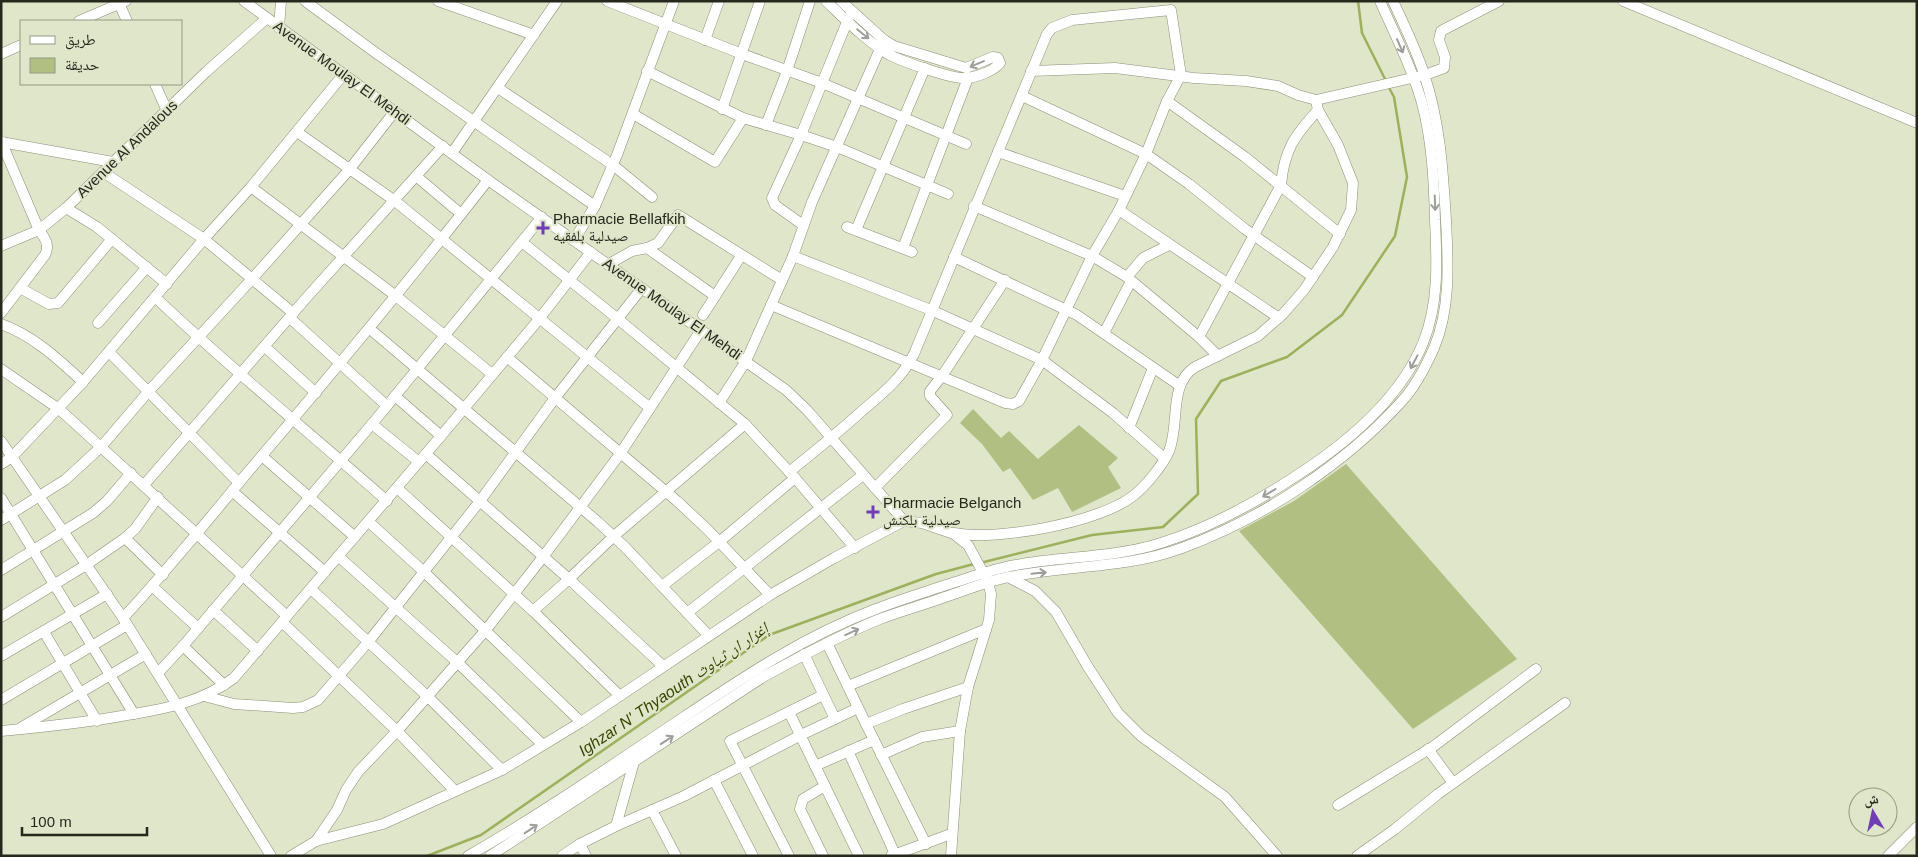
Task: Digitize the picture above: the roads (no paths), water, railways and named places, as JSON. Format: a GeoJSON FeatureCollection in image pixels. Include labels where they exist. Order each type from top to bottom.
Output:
{"type":"FeatureCollection","features":[{"type":"Feature","properties":{"kind":"street","name":"Avenue Moulay El Mehdi"},"geometry":{"type":"LineString","coordinates":[[244,1],[488,180],[542,216],[786,390],[904,521]]}},
{"type":"Feature","properties":{"kind":"street"},"geometry":{"type":"LineString","coordinates":[[279,28],[281,1]]}},
{"type":"Feature","properties":{"kind":"street"},"geometry":{"type":"LineString","coordinates":[[305,1],[595,206]]}},
{"type":"Feature","properties":{"kind":"street"},"geometry":{"type":"LineString","coordinates":[[438,1],[534,35]]}},
{"type":"Feature","properties":{"kind":"street"},"geometry":{"type":"LineString","coordinates":[[452,153],[557,1]]}},
{"type":"Feature","properties":{"kind":"street"},"geometry":{"type":"LineString","coordinates":[[607,1],[705,40],[822,83],[966,144]]}},
{"type":"Feature","properties":{"kind":"street"},"geometry":{"type":"LineString","coordinates":[[574,240],[595,206],[613,165],[674,1]]}},
{"type":"Feature","properties":{"kind":"street"},"geometry":{"type":"LineString","coordinates":[[705,40],[719,1]]}},
{"type":"Feature","properties":{"kind":"street"},"geometry":{"type":"LineString","coordinates":[[722,109],[760,1]]}},
{"type":"Feature","properties":{"kind":"street"},"geometry":{"type":"LineString","coordinates":[[766,125],[787,71],[810,1]]}},
{"type":"Feature","properties":{"kind":"street"},"geometry":{"type":"LineString","coordinates":[[826,1],[849,17],[895,57],[925,68],[961,78],[968,78],[996,67],[1000,63],[998,58],[993,57],[966,68],[882,44]]}},
{"type":"Feature","properties":{"kind":"street"},"geometry":{"type":"LineString","coordinates":[[803,224],[775,205],[772,198],[801,135],[849,17],[841,1]]}},
{"type":"Feature","properties":{"kind":"street"},"geometry":{"type":"LineString","coordinates":[[490,856],[764,677],[804,654],[997,569],[1139,550],[1186,534],[1235,512],[1285,483],[1315,464],[1344,441],[1396,391],[1419,351],[1431,322],[1435,298],[1434,180],[1423,107],[1414,78],[1380,1]]}},
{"type":"Feature","properties":{"kind":"street"},"geometry":{"type":"LineString","coordinates":[[468,856],[629,754],[756,669],[793,647],[832,628],[877,609],[984,574],[1008,577],[1115,565],[1183,548],[1267,508],[1347,452],[1403,400],[1423,369],[1434,347],[1442,324],[1446,299],[1447,251],[1444,180],[1438,136],[1425,75],[1393,1]]}},
{"type":"Feature","properties":{"kind":"street"},"geometry":{"type":"LineString","coordinates":[[1031,71],[1115,68],[1194,78],[1246,81],[1278,86],[1298,95],[1316,100],[1414,78],[1444,68],[1445,57],[1439,40],[1441,31],[1499,1]]}},
{"type":"Feature","properties":{"kind":"street"},"geometry":{"type":"LineString","coordinates":[[1623,1],[1917,123]]}},
{"type":"Feature","properties":{"kind":"street"},"geometry":{"type":"LineString","coordinates":[[81,20],[121,2],[127,20]]}},
{"type":"Feature","properties":{"kind":"street"},"geometry":{"type":"LineString","coordinates":[[662,586],[719,542],[831,438],[893,384],[910,362],[1031,71],[1047,34],[1052,28],[1062,22],[1072,20],[1171,10],[1181,75],[1167,101],[1146,154],[1119,210],[1092,256],[1068,309],[1021,399],[1013,404],[1005,402],[910,362],[771,305]]}},
{"type":"Feature","properties":{"kind":"street","name":"Avenue Al Andalous"},"geometry":{"type":"LineString","coordinates":[[1,246],[39,230],[66,208],[206,72],[267,18]]}},
{"type":"Feature","properties":{"kind":"street"},"geometry":{"type":"LineString","coordinates":[[719,403],[746,362],[793,256],[803,224],[882,44]]}},
{"type":"Feature","properties":{"kind":"street"},"geometry":{"type":"LineString","coordinates":[[1,54],[20,45]]}},
{"type":"Feature","properties":{"kind":"street"},"geometry":{"type":"LineString","coordinates":[[925,68],[903,117],[884,167],[852,228],[908,250],[928,184],[968,78]]}},
{"type":"Feature","properties":{"kind":"street"},"geometry":{"type":"LineString","coordinates":[[647,71],[743,118],[837,147],[948,194]]}},
{"type":"Feature","properties":{"kind":"street"},"geometry":{"type":"LineString","coordinates":[[1,464],[12,457],[83,382],[204,239],[251,188],[343,75]]}},
{"type":"Feature","properties":{"kind":"street"},"geometry":{"type":"LineString","coordinates":[[155,85],[167,111]]}},
{"type":"Feature","properties":{"kind":"street"},"geometry":{"type":"LineString","coordinates":[[498,88],[613,165],[652,197]]}},
{"type":"Feature","properties":{"kind":"street"},"geometry":{"type":"LineString","coordinates":[[1022,96],[1146,154],[1313,277]]}},
{"type":"Feature","properties":{"kind":"street"},"geometry":{"type":"LineString","coordinates":[[946,531],[966,535],[1012,533],[1049,527],[1090,516],[1114,507],[1133,496],[1146,483],[1169,452],[1175,428],[1180,386],[1183,379],[1190,371],[1258,336],[1279,318],[1334,248],[1350,210],[1353,184],[1338,145],[1318,110],[1316,100]]}},
{"type":"Feature","properties":{"kind":"street"},"geometry":{"type":"LineString","coordinates":[[1167,101],[1246,157],[1340,234]]}},
{"type":"Feature","properties":{"kind":"street"},"geometry":{"type":"LineString","coordinates":[[1199,337],[1282,185],[1283,164],[1298,132],[1318,110]]}},
{"type":"Feature","properties":{"kind":"street"},"geometry":{"type":"LineString","coordinates":[[1,520],[65,480],[101,447],[148,392],[349,170],[395,111]]}},
{"type":"Feature","properties":{"kind":"street"},"geometry":{"type":"LineString","coordinates":[[633,114],[715,162],[743,118]]}},
{"type":"Feature","properties":{"kind":"street"},"geometry":{"type":"LineString","coordinates":[[297,132],[395,201],[540,318],[587,359],[650,408]]}},
{"type":"Feature","properties":{"kind":"street"},"geometry":{"type":"LineString","coordinates":[[1,141],[113,162]]}},
{"type":"Feature","properties":{"kind":"street"},"geometry":{"type":"LineString","coordinates":[[1,141],[39,230],[47,243],[47,251],[1,314]]}},
{"type":"Feature","properties":{"kind":"street"},"geometry":{"type":"LineString","coordinates":[[144,485],[343,257],[443,146]]}},
{"type":"Feature","properties":{"kind":"street"},"geometry":{"type":"LineString","coordinates":[[998,152],[1125,196]]}},
{"type":"Feature","properties":{"kind":"street"},"geometry":{"type":"LineString","coordinates":[[103,172],[204,239],[252,279],[340,364],[387,406]]}},
{"type":"Feature","properties":{"kind":"street"},"geometry":{"type":"LineString","coordinates":[[416,176],[461,214]]}},
{"type":"Feature","properties":{"kind":"street"},"geometry":{"type":"LineString","coordinates":[[1,700],[93,646],[125,622],[235,487],[370,329],[488,180]]}},
{"type":"Feature","properties":{"kind":"street"},"geometry":{"type":"LineString","coordinates":[[251,188],[396,296],[492,374]]}},
{"type":"Feature","properties":{"kind":"street"},"geometry":{"type":"LineString","coordinates":[[974,206],[1092,256],[1129,279],[1199,337],[1218,356]]}},
{"type":"Feature","properties":{"kind":"street"},"geometry":{"type":"LineString","coordinates":[[66,208],[112,239],[167,284]]}},
{"type":"Feature","properties":{"kind":"street"},"geometry":{"type":"LineString","coordinates":[[1119,210],[1279,318]]}},
{"type":"Feature","properties":{"kind":"street"},"geometry":{"type":"LineString","coordinates":[[609,264],[632,251],[647,248],[658,243],[678,215],[782,280]]}},
{"type":"Feature","properties":{"kind":"street"},"geometry":{"type":"LineString","coordinates":[[158,673],[310,498],[542,216]]}},
{"type":"Feature","properties":{"kind":"street"},"geometry":{"type":"LineString","coordinates":[[20,288],[47,303],[58,304],[112,239]]}},
{"type":"Feature","properties":{"kind":"street"},"geometry":{"type":"LineString","coordinates":[[522,242],[745,424],[855,548]]}},
{"type":"Feature","properties":{"kind":"street"},"geometry":{"type":"LineString","coordinates":[[1104,333],[1129,279],[1143,258],[1169,245]]}},
{"type":"Feature","properties":{"kind":"street"},"geometry":{"type":"LineString","coordinates":[[647,248],[715,296]]}},
{"type":"Feature","properties":{"kind":"street"},"geometry":{"type":"LineString","coordinates":[[1,731],[97,721],[178,706],[204,696],[234,678],[465,408],[540,318],[590,252]]}},
{"type":"Feature","properties":{"kind":"street"},"geometry":{"type":"LineString","coordinates":[[703,315],[741,256]]}},
{"type":"Feature","properties":{"kind":"street"},"geometry":{"type":"LineString","coordinates":[[793,256],[932,310],[1042,360],[1072,382],[1164,458]]}},
{"type":"Feature","properties":{"kind":"street"},"geometry":{"type":"LineString","coordinates":[[954,257],[1068,309],[1180,386]]}},
{"type":"Feature","properties":{"kind":"street"},"geometry":{"type":"LineString","coordinates":[[98,323],[147,267]]}},
{"type":"Feature","properties":{"kind":"street"},"geometry":{"type":"LineString","coordinates":[[875,488],[947,415],[929,394],[932,387],[942,376],[1005,280]]}},
{"type":"Feature","properties":{"kind":"street"},"geometry":{"type":"LineString","coordinates":[[204,696],[234,704],[293,708],[303,707],[318,700],[452,537],[555,398],[642,288]]}},
{"type":"Feature","properties":{"kind":"street"},"geometry":{"type":"LineString","coordinates":[[156,298],[240,375],[294,418],[387,501]]}},
{"type":"Feature","properties":{"kind":"street"},"geometry":{"type":"LineString","coordinates":[[1,324],[20,332],[44,347],[83,382]]}},
{"type":"Feature","properties":{"kind":"street"},"geometry":{"type":"LineString","coordinates":[[370,329],[517,451],[614,536],[708,635]]}},
{"type":"Feature","properties":{"kind":"street"},"geometry":{"type":"LineString","coordinates":[[316,841],[337,810],[346,790],[358,772],[397,731],[485,631],[543,557],[620,454],[701,330]]}},
{"type":"Feature","properties":{"kind":"street"},"geometry":{"type":"LineString","coordinates":[[265,347],[316,392]]}},
{"type":"Feature","properties":{"kind":"street"},"geometry":{"type":"LineString","coordinates":[[109,352],[189,434],[235,487],[279,533],[325,572]]}},
{"type":"Feature","properties":{"kind":"street"},"geometry":{"type":"LineString","coordinates":[[507,357],[666,492],[719,542],[770,595]]}},
{"type":"Feature","properties":{"kind":"street"},"geometry":{"type":"LineString","coordinates":[[1129,428],[1153,368]]}},
{"type":"Feature","properties":{"kind":"street"},"geometry":{"type":"LineString","coordinates":[[1,369],[59,409],[198,534],[242,575],[455,792]]}},
{"type":"Feature","properties":{"kind":"street"},"geometry":{"type":"LineString","coordinates":[[395,396],[441,436]]}},
{"type":"Feature","properties":{"kind":"street"},"geometry":{"type":"LineString","coordinates":[[372,424],[480,501],[663,666]]}},
{"type":"Feature","properties":{"kind":"street"},"geometry":{"type":"LineString","coordinates":[[533,611],[614,536],[745,424]]}},
{"type":"Feature","properties":{"kind":"street"},"geometry":{"type":"LineString","coordinates":[[1,441],[107,594],[271,856]]}},
{"type":"Feature","properties":{"kind":"street"},"geometry":{"type":"LineString","coordinates":[[262,456],[355,537]]}},
{"type":"Feature","properties":{"kind":"street"},"geometry":{"type":"LineString","coordinates":[[1,570],[34,551],[108,501],[131,473]]}},
{"type":"Feature","properties":{"kind":"street"},"geometry":{"type":"LineString","coordinates":[[688,613],[863,475]]}},
{"type":"Feature","properties":{"kind":"street"},"geometry":{"type":"LineString","coordinates":[[1285,483],[1292,492]]}},
{"type":"Feature","properties":{"kind":"street"},"geometry":{"type":"LineString","coordinates":[[397,488],[533,611],[620,696]]}},
{"type":"Feature","properties":{"kind":"street"},"geometry":{"type":"LineString","coordinates":[[1,617],[86,565],[125,538],[135,529],[158,497]]}},
{"type":"Feature","properties":{"kind":"street"},"geometry":{"type":"LineString","coordinates":[[1,498],[134,714]]}},
{"type":"Feature","properties":{"kind":"street"},"geometry":{"type":"LineString","coordinates":[[292,856],[316,841],[383,824],[502,770],[581,722],[770,595],[904,521],[922,523],[946,531],[954,534],[968,545],[984,574],[991,600],[986,629],[968,687],[960,731],[951,834],[951,856]]}},
{"type":"Feature","properties":{"kind":"street"},"geometry":{"type":"LineString","coordinates":[[368,522],[424,572],[581,722]]}},
{"type":"Feature","properties":{"kind":"street"},"geometry":{"type":"LineString","coordinates":[[1208,524],[1213,535]]}},
{"type":"Feature","properties":{"kind":"street"},"geometry":{"type":"LineString","coordinates":[[125,538],[163,575]]}},
{"type":"Feature","properties":{"kind":"street"},"geometry":{"type":"LineString","coordinates":[[338,556],[458,662],[544,745]]}},
{"type":"Feature","properties":{"kind":"street"},"geometry":{"type":"LineString","coordinates":[[997,569],[1035,591],[1056,612],[1088,667],[1118,713],[1141,736],[1220,793],[1277,856]]}},
{"type":"Feature","properties":{"kind":"street"},"geometry":{"type":"LineString","coordinates":[[152,587],[198,628]]}},
{"type":"Feature","properties":{"kind":"street"},"geometry":{"type":"LineString","coordinates":[[311,590],[427,696],[502,770]]}},
{"type":"Feature","properties":{"kind":"street"},"geometry":{"type":"LineString","coordinates":[[1,656],[107,594]]}},
{"type":"Feature","properties":{"kind":"street"},"geometry":{"type":"LineString","coordinates":[[213,610],[258,651]]}},
{"type":"Feature","properties":{"kind":"street"},"geometry":{"type":"LineString","coordinates":[[848,686],[986,629]]}},
{"type":"Feature","properties":{"kind":"street"},"geometry":{"type":"LineString","coordinates":[[44,632],[97,721]]}},
{"type":"Feature","properties":{"kind":"street"},"geometry":{"type":"LineString","coordinates":[[827,643],[926,844]]}},
{"type":"Feature","properties":{"kind":"street"},"geometry":{"type":"LineString","coordinates":[[183,646],[224,685]]}},
{"type":"Feature","properties":{"kind":"street"},"geometry":{"type":"LineString","coordinates":[[18,729],[146,654]]}},
{"type":"Feature","properties":{"kind":"street"},"geometry":{"type":"LineString","coordinates":[[804,654],[835,719]]}},
{"type":"Feature","properties":{"kind":"street"},"geometry":{"type":"LineString","coordinates":[[1338,805],[1428,749],[1536,669]]}},
{"type":"Feature","properties":{"kind":"street"},"geometry":{"type":"LineString","coordinates":[[866,724],[968,687]]}},
{"type":"Feature","properties":{"kind":"street"},"geometry":{"type":"LineString","coordinates":[[789,856],[730,741],[823,695]]}},
{"type":"Feature","properties":{"kind":"street"},"geometry":{"type":"LineString","coordinates":[[1357,856],[1395,829],[1453,783],[1565,703]]}},
{"type":"Feature","properties":{"kind":"street"},"geometry":{"type":"LineString","coordinates":[[562,856],[580,844],[616,826],[714,780],[858,708]]}},
{"type":"Feature","properties":{"kind":"street"},"geometry":{"type":"LineString","coordinates":[[789,712],[859,856]]}},
{"type":"Feature","properties":{"kind":"street"},"geometry":{"type":"LineString","coordinates":[[881,755],[922,737],[960,731]]}},
{"type":"Feature","properties":{"kind":"street"},"geometry":{"type":"LineString","coordinates":[[815,766],[874,740]]}},
{"type":"Feature","properties":{"kind":"street"},"geometry":{"type":"LineString","coordinates":[[1428,749],[1453,783]]}},
{"type":"Feature","properties":{"kind":"street"},"geometry":{"type":"LineString","coordinates":[[848,751],[893,855],[951,834]]}},
{"type":"Feature","properties":{"kind":"street"},"geometry":{"type":"LineString","coordinates":[[616,826],[634,762]]}},
{"type":"Feature","properties":{"kind":"street"},"geometry":{"type":"LineString","coordinates":[[714,780],[753,856]]}},
{"type":"Feature","properties":{"kind":"street"},"geometry":{"type":"LineString","coordinates":[[823,856],[800,809],[803,799],[825,786]]}},
{"type":"Feature","properties":{"kind":"street"},"geometry":{"type":"LineString","coordinates":[[652,810],[676,856]]}},
{"type":"Feature","properties":{"kind":"street"},"geometry":{"type":"LineString","coordinates":[[1888,856],[1917,828]]}},
{"type":"Feature","properties":{"kind":"street"},"geometry":{"type":"LineString","coordinates":[[580,844],[586,856]]}},
{"type":"Feature","properties":{"kind":"waterway","name":"Ighzar N' Thyaouth إغزار ان ثياوث"},"geometry":{"type":"LineString","coordinates":[[1358,1],[1362,33],[1386,81]]}},
{"type":"Feature","properties":{"kind":"waterway","name":"Ighzar N' Thyaouth إغزار ان ثياوث"},"geometry":{"type":"LineString","coordinates":[[980,563],[1092,535],[1163,527],[1198,494],[1196,419],[1221,381],[1287,357],[1342,315],[1395,236],[1407,177],[1394,97],[1388,86]]}},
{"type":"Feature","properties":{"kind":"waterway","name":"Ighzar N' Thyaouth إغزار ان ثياوث"},"geometry":{"type":"LineString","coordinates":[[427,856],[481,835],[769,635],[936,574],[974,564]]}},
{"type":"Feature","properties":{"kind":"place","name":"Pharmacie Bellafkih صيدلية بلفقيه"},"geometry":{"type":"Point","coordinates":[543,228]}},
{"type":"Feature","properties":{"kind":"place","name":"Pharmacie Belganch صيدلية بلكنش"},"geometry":{"type":"Point","coordinates":[873,512]}}]}
